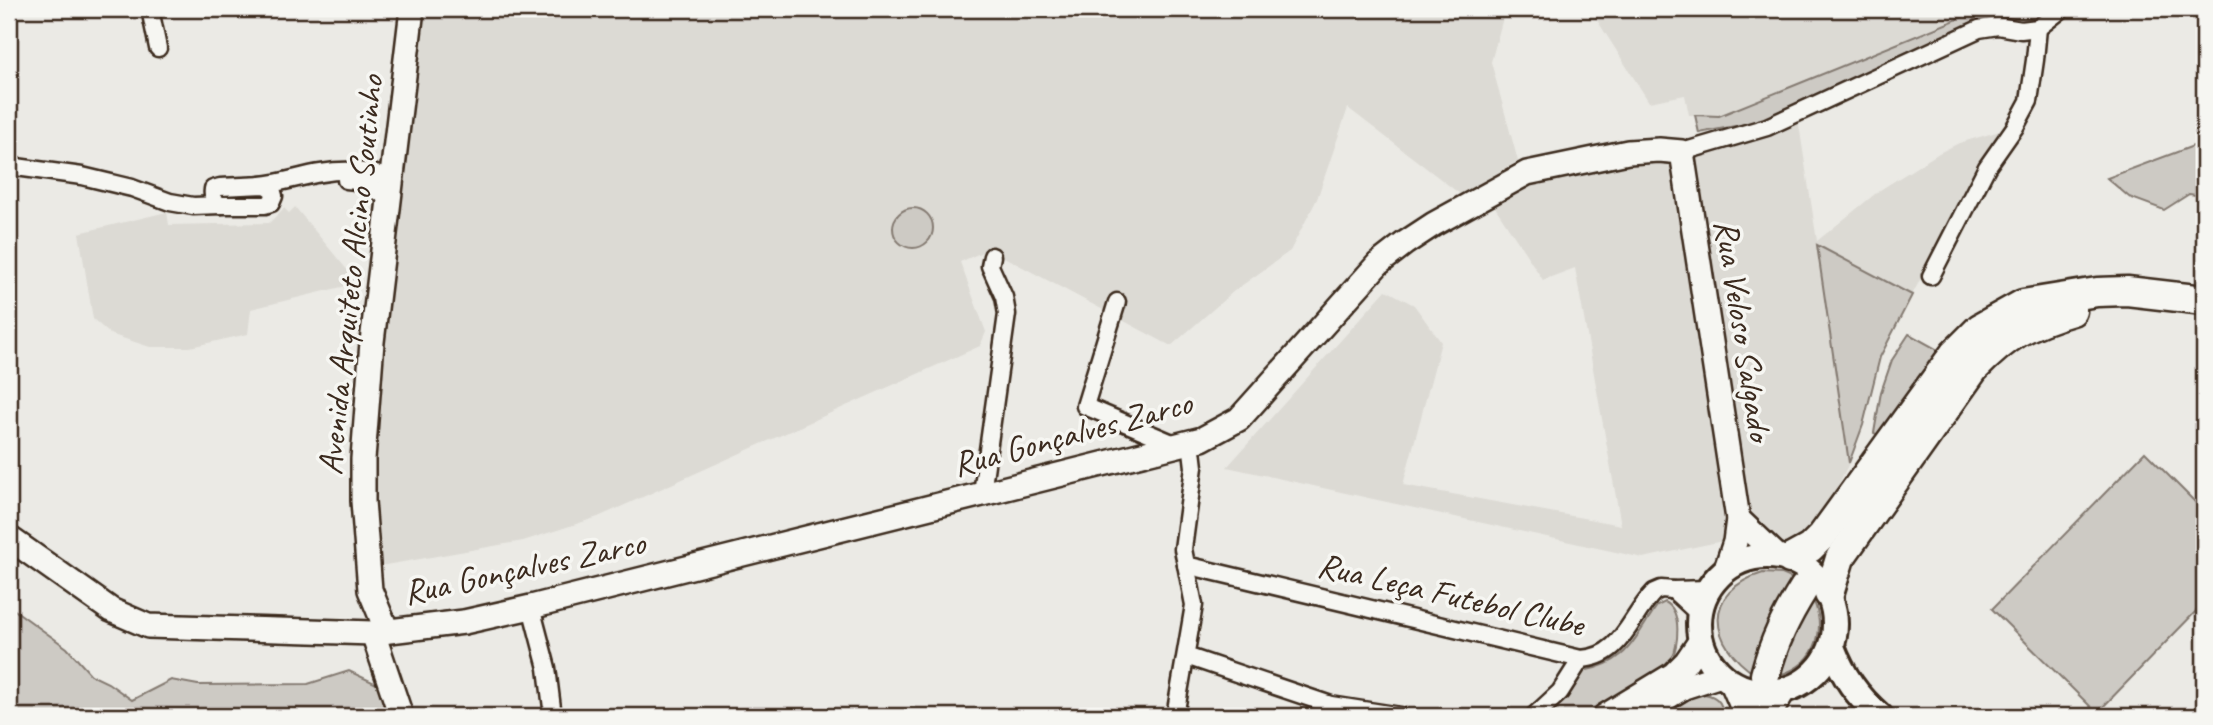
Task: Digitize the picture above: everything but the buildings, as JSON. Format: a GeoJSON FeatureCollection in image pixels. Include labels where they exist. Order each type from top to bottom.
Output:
{"type":"FeatureCollection","features":[{"type":"Feature","properties":{"kind":"highway"},"geometry":{"type":"LineString","coordinates":[[1783,558],[1810,548],[1822,536],[1954,354],[1980,328],[2023,304],[2087,293],[2127,291],[2204,300]]}},
{"type":"Feature","properties":{"kind":"highway"},"geometry":{"type":"LineString","coordinates":[[1826,556],[1978,347],[2044,302]]}},
{"type":"Feature","properties":{"kind":"highway"},"geometry":{"type":"LineString","coordinates":[[1774,682],[1774,643],[1786,616],[1816,591],[1974,369],[1997,346],[2039,320],[2097,305],[2204,313]]}},
{"type":"Feature","properties":{"kind":"main road"},"geometry":{"type":"LineString","coordinates":[[1808,679],[1826,659],[1832,647],[1835,620],[1816,591],[1813,573],[1783,558],[1750,557],[1726,569],[1708,589],[1699,614],[1705,653],[1727,679],[1757,691],[1774,682],[1808,679],[1860,698]]}},
{"type":"Feature","properties":{"kind":"main road"},"geometry":{"type":"LineString","coordinates":[[1832,647],[1841,671],[1860,698],[1880,716]]}},
{"type":"Feature","properties":{"kind":"street"},"geometry":{"type":"LineString","coordinates":[[150,9],[158,48]]}},
{"type":"Feature","properties":{"kind":"street","name":"Avenida Arquiteto Alcino Soutinho"},"geometry":{"type":"LineString","coordinates":[[401,716],[373,632],[363,501],[363,459],[370,368],[412,9]]}},
{"type":"Feature","properties":{"kind":"street"},"geometry":{"type":"LineString","coordinates":[[1931,276],[1987,167],[2015,127],[2029,101],[2038,28],[2063,9]]}},
{"type":"Feature","properties":{"kind":"street","name":"Rua Gonçalves Zarco"},"geometry":{"type":"LineString","coordinates":[[9,538],[111,610],[148,626],[373,632],[464,622],[531,607],[1202,439],[1239,419],[1378,264],[1434,224],[1527,173],[1628,152],[1682,152],[1766,127],[1979,29],[1998,26],[2021,30],[2038,28]]}},
{"type":"Feature","properties":{"kind":"street"},"geometry":{"type":"LineString","coordinates":[[371,173],[386,162],[397,147]]}},
{"type":"Feature","properties":{"kind":"street","name":"Rua Veloso Salgado"},"geometry":{"type":"LineString","coordinates":[[1682,152],[1738,519],[1735,542],[1726,569]]}},
{"type":"Feature","properties":{"kind":"street"},"geometry":{"type":"LineString","coordinates":[[9,166],[82,176],[145,192],[170,202],[193,206],[265,205],[296,189],[333,179],[355,180],[392,189]]}},
{"type":"Feature","properties":{"kind":"street"},"geometry":{"type":"LineString","coordinates":[[145,192],[202,194],[213,189],[277,184],[322,172],[371,173],[392,189]]}},
{"type":"Feature","properties":{"kind":"street"},"geometry":{"type":"LineString","coordinates":[[256,185],[265,185],[272,189],[274,196],[271,203]]}},
{"type":"Feature","properties":{"kind":"street"},"geometry":{"type":"LineString","coordinates":[[213,189],[212,196],[221,205]]}},
{"type":"Feature","properties":{"kind":"street"},"geometry":{"type":"LineString","coordinates":[[982,493],[1007,314],[1004,297],[990,266],[992,256]]}},
{"type":"Feature","properties":{"kind":"street"},"geometry":{"type":"LineString","coordinates":[[1117,302],[1085,406],[1184,443],[1194,467],[1183,549],[1194,605],[1175,716]]}},
{"type":"Feature","properties":{"kind":"street"},"geometry":{"type":"LineString","coordinates":[[1738,519],[1783,558]]}},
{"type":"Feature","properties":{"kind":"street","name":"Rua Leça Futebol Clube"},"geometry":{"type":"LineString","coordinates":[[1186,565],[1581,659],[1593,658],[1614,648],[1654,592],[1661,589],[1708,589]]}},
{"type":"Feature","properties":{"kind":"street"},"geometry":{"type":"LineString","coordinates":[[1673,590],[1699,614]]}},
{"type":"Feature","properties":{"kind":"street"},"geometry":{"type":"LineString","coordinates":[[531,607],[547,668],[553,716]]}},
{"type":"Feature","properties":{"kind":"street"},"geometry":{"type":"LineString","coordinates":[[1605,716],[1674,674],[1701,640]]}},
{"type":"Feature","properties":{"kind":"street"},"geometry":{"type":"LineString","coordinates":[[1186,656],[1331,705],[1401,716]]}},
{"type":"Feature","properties":{"kind":"street"},"geometry":{"type":"LineString","coordinates":[[1534,716],[1560,692],[1581,659]]}},
{"type":"Feature","properties":{"kind":"street"},"geometry":{"type":"LineString","coordinates":[[1637,716],[1684,687],[1727,679],[1741,704],[1758,715],[1774,707],[1774,682]]}},
{"type":"Feature","properties":{"kind":"shaded area"},"geometry":{"type":"Polygon","coordinates":[[[412,9],[1511,9],[1504,14],[1491,62],[1518,161],[1460,194],[1348,108],[1317,199],[1290,251],[1234,291],[1171,346],[989,249],[960,262],[986,332],[980,346],[598,517],[523,541],[380,566],[376,492],[363,459],[412,9]]]}},
{"type":"Feature","properties":{"kind":"shaded area"},"geometry":{"type":"Polygon","coordinates":[[[1590,9],[1960,9],[1963,16],[1719,116],[1689,115],[1685,95],[1649,102],[1590,9]]]}},
{"type":"Feature","properties":{"kind":"shaded area"},"geometry":{"type":"Polygon","coordinates":[[[1960,9],[1969,9],[1976,24],[1761,121],[1699,133],[1695,115],[1719,116],[1963,17],[1960,9]]]}},
{"type":"Feature","properties":{"kind":"shaded area"},"geometry":{"type":"Polygon","coordinates":[[[1797,112],[1817,241],[1880,190],[1939,153],[1959,143],[2000,131],[1912,295],[1817,246],[1849,463],[1812,539],[1794,548],[1774,545],[1760,533],[1643,558],[1227,467],[1386,290],[1414,305],[1441,342],[1403,485],[1621,525],[1575,268],[1543,280],[1493,204],[1520,167],[1662,138],[1682,152],[1797,112]]]}},
{"type":"Feature","properties":{"kind":"shaded area"},"geometry":{"type":"Polygon","coordinates":[[[2204,142],[2204,196],[2189,194],[2164,210],[2129,197],[2107,178],[2204,142]]]}},
{"type":"Feature","properties":{"kind":"shaded area"},"geometry":{"type":"Polygon","coordinates":[[[295,207],[358,283],[251,309],[248,334],[190,347],[150,347],[110,334],[93,319],[79,233],[167,212],[169,225],[269,223],[284,208],[289,213],[295,207]]]}},
{"type":"Feature","properties":{"kind":"shaded area"},"geometry":{"type":"Polygon","coordinates":[[[913,208],[921,209],[927,214],[932,220],[932,236],[927,242],[921,247],[913,248],[905,247],[899,242],[894,236],[893,228],[894,220],[899,214],[905,209],[913,208]]]}},
{"type":"Feature","properties":{"kind":"shaded area"},"geometry":{"type":"Polygon","coordinates":[[[1817,245],[1912,295],[1880,357],[1863,425],[1849,463],[1817,245]]]}},
{"type":"Feature","properties":{"kind":"shaded area"},"geometry":{"type":"Polygon","coordinates":[[[1909,334],[1940,351],[1883,437],[1874,433],[1881,392],[1892,360],[1909,334]]]}},
{"type":"Feature","properties":{"kind":"shaded area"},"geometry":{"type":"Polygon","coordinates":[[[2145,452],[2204,511],[2204,603],[2097,713],[1992,609],[2145,452]]]}},
{"type":"Feature","properties":{"kind":"shaded area"},"geometry":{"type":"Polygon","coordinates":[[[1763,573],[1782,574],[1798,581],[1756,675],[1728,649],[1721,634],[1719,619],[1721,605],[1729,592],[1743,581],[1763,573]]]}},
{"type":"Feature","properties":{"kind":"shaded area"},"geometry":{"type":"Polygon","coordinates":[[[1810,594],[1819,621],[1814,647],[1808,658],[1798,666],[1786,673],[1771,676],[1810,594]]]}},
{"type":"Feature","properties":{"kind":"shaded area"},"geometry":{"type":"Polygon","coordinates":[[[1665,602],[1675,613],[1677,621],[1676,647],[1671,662],[1586,716],[1543,716],[1562,699],[1583,671],[1620,656],[1657,606],[1665,602]]]}},
{"type":"Feature","properties":{"kind":"shaded area"},"geometry":{"type":"Polygon","coordinates":[[[9,606],[67,648],[91,675],[132,700],[171,680],[198,685],[308,684],[349,671],[381,686],[395,716],[9,716],[9,606]]]}},
{"type":"Feature","properties":{"kind":"shaded area"},"geometry":{"type":"Polygon","coordinates":[[[1698,694],[1716,699],[1723,716],[1661,716],[1698,694]]]}},
{"type":"Feature","properties":{"kind":"tunnel"},"geometry":{"type":"LineString","coordinates":[[1804,588],[1826,556]]}},
{"type":"Feature","properties":{"kind":"tunnel"},"geometry":{"type":"LineString","coordinates":[[1759,710],[1765,675]]}}]}
